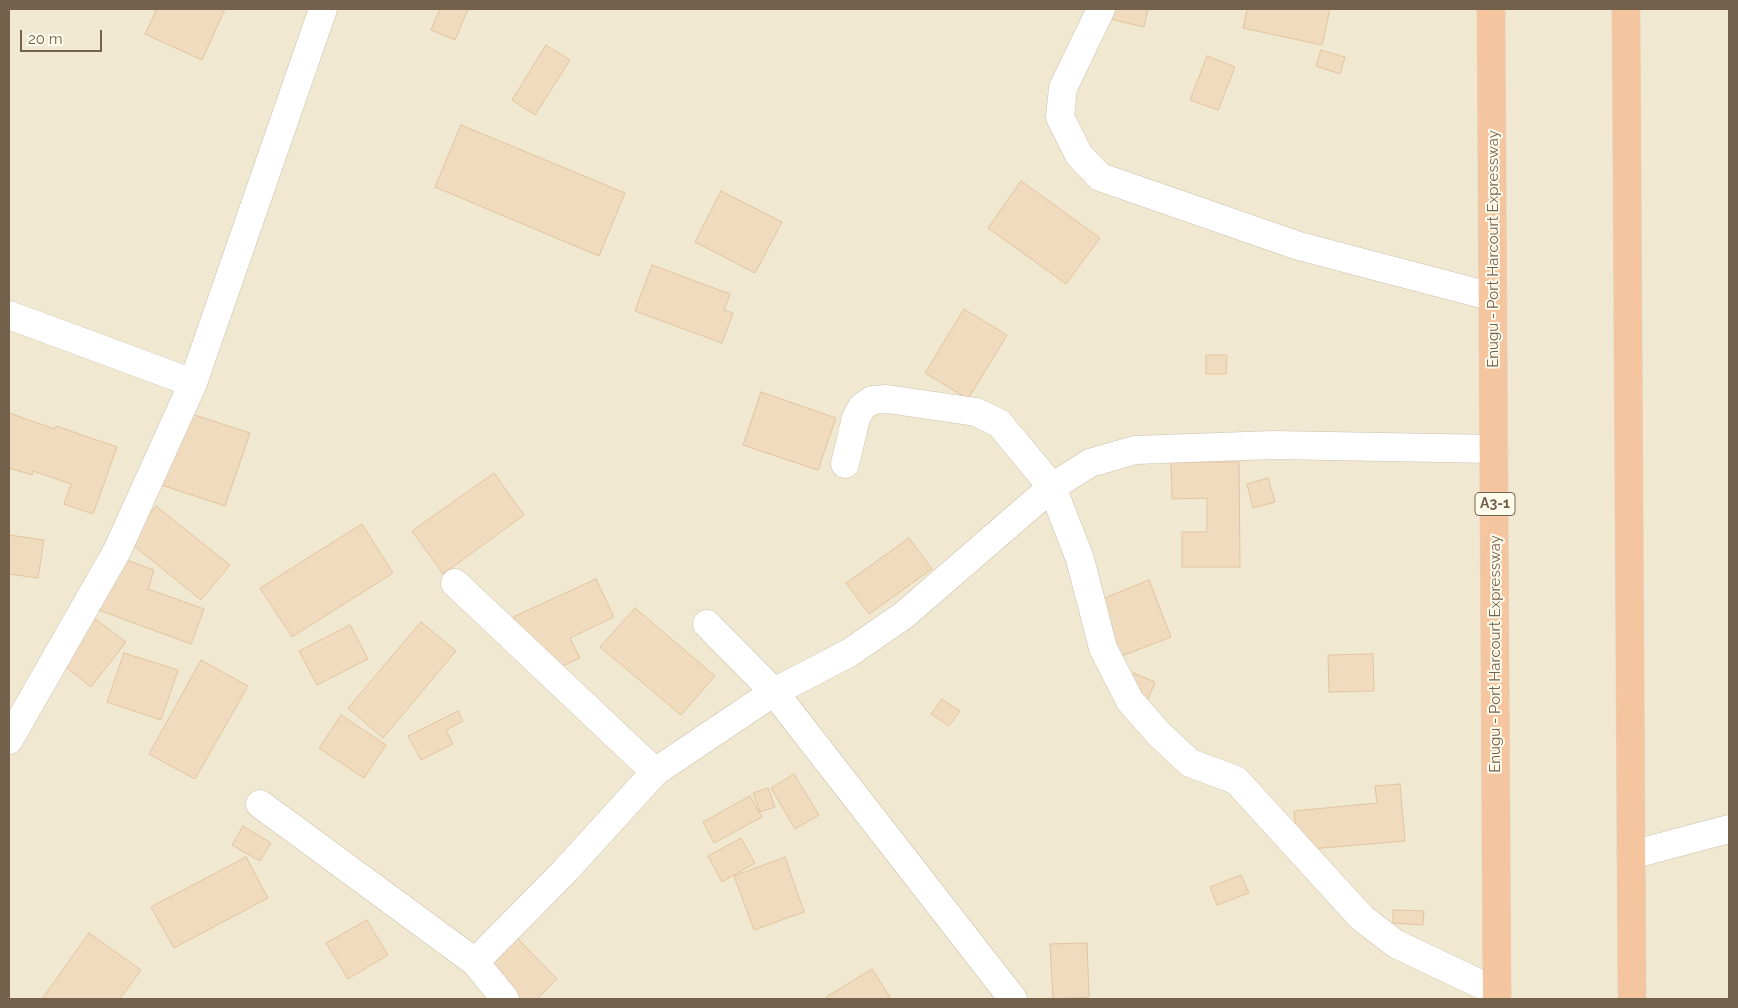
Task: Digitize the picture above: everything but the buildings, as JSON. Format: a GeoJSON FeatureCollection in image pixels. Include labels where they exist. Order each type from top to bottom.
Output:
{"type":"FeatureCollection","features":[{"type":"Feature","properties":{"kind":"highway","name":"Enugu - Port Harcourt Expressway"},"geometry":{"type":"LineString","coordinates":[[1492,9],[1497,996]]}},
{"type":"Feature","properties":{"kind":"highway"},"geometry":{"type":"LineString","coordinates":[[1626,9],[1632,999]]}},
{"type":"Feature","properties":{"kind":"street"},"geometry":{"type":"LineString","coordinates":[[9,740],[117,551],[193,383],[323,9]]}},
{"type":"Feature","properties":{"kind":"street"},"geometry":{"type":"LineString","coordinates":[[1102,9],[1063,88],[1060,117],[1079,155],[1100,177],[1299,246],[1493,297]]}},
{"type":"Feature","properties":{"kind":"street"},"geometry":{"type":"LineString","coordinates":[[9,315],[193,383]]}},
{"type":"Feature","properties":{"kind":"street"},"geometry":{"type":"LineString","coordinates":[[845,464],[856,418],[862,407],[872,400],[887,399],[976,412],[999,423],[1052,487],[1080,559],[1103,648],[1130,701],[1159,734],[1190,764],[1236,780],[1362,918],[1396,944],[1497,996]]}},
{"type":"Feature","properties":{"kind":"street"},"geometry":{"type":"LineString","coordinates":[[474,962],[564,872],[655,772],[774,692],[849,653],[904,615],[1052,487],[1090,463],[1135,450],[1274,445],[1494,449]]}},
{"type":"Feature","properties":{"kind":"street"},"geometry":{"type":"LineString","coordinates":[[455,583],[655,772]]}},
{"type":"Feature","properties":{"kind":"street"},"geometry":{"type":"LineString","coordinates":[[707,624],[774,692],[1013,999]]}},
{"type":"Feature","properties":{"kind":"street"},"geometry":{"type":"LineString","coordinates":[[260,804],[474,962],[505,999]]}},
{"type":"Feature","properties":{"kind":"street"},"geometry":{"type":"LineString","coordinates":[[1631,855],[1729,829]]}},
{"type":"Feature","properties":{"kind":"shaded area"},"geometry":{"type":"Polygon","coordinates":[[[9,9],[1729,9],[1729,999],[9,999],[9,9]]]}}]}
